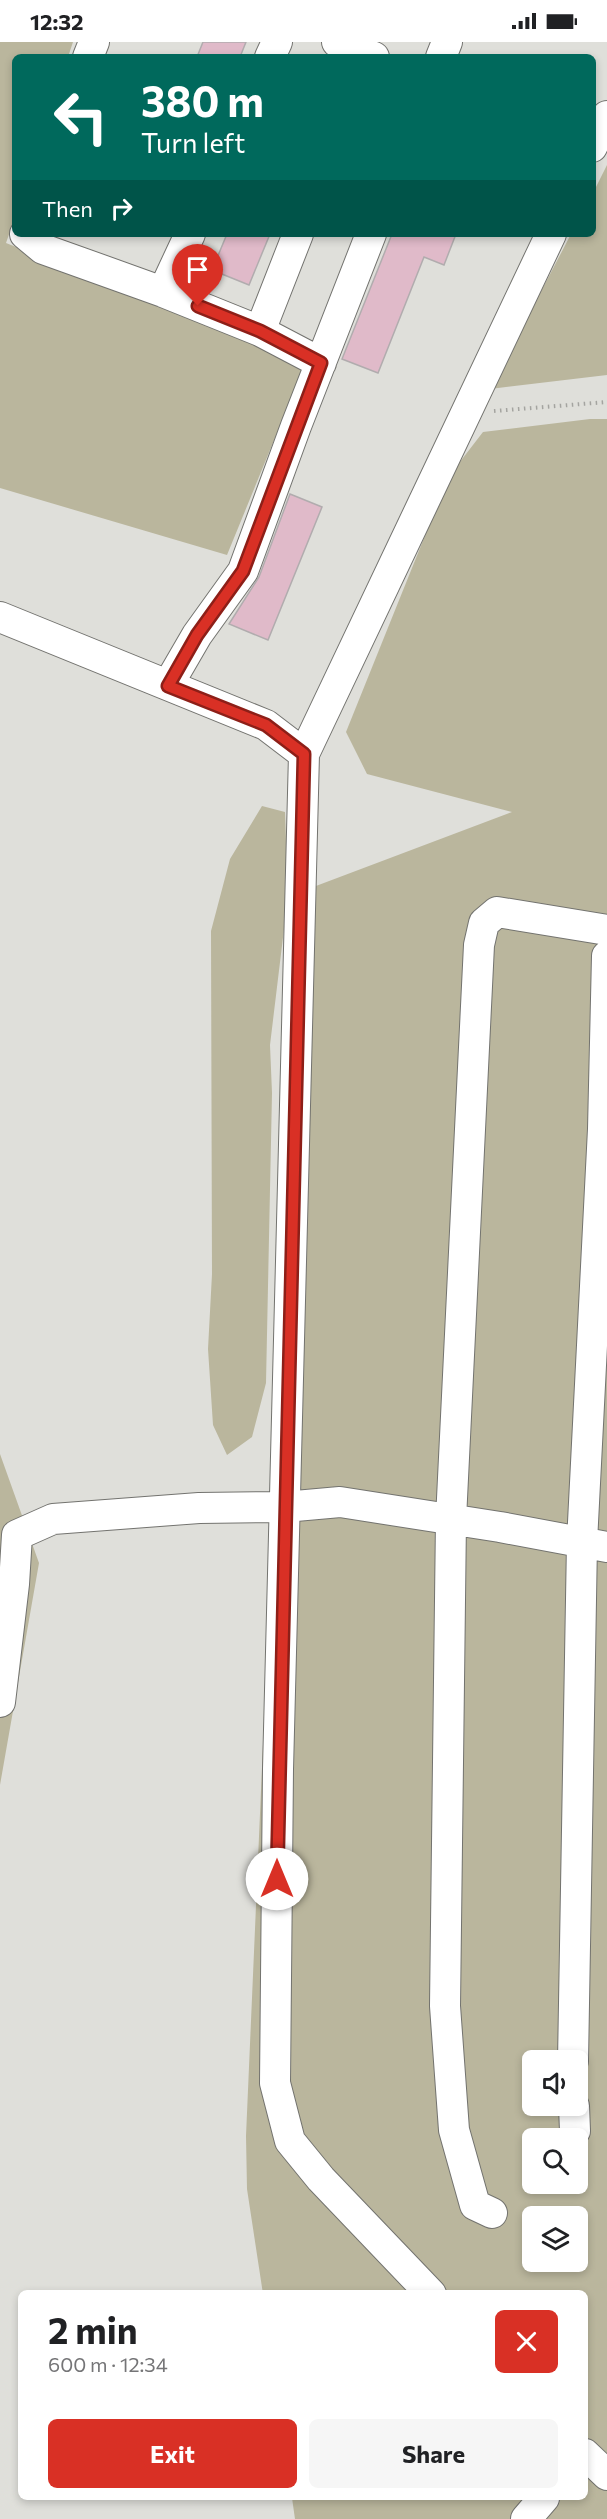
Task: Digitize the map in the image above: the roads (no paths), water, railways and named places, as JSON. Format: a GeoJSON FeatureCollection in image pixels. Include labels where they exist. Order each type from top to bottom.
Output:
{"type":"FeatureCollection","features":[{"type":"Feature","properties":{"kind":"street"},"geometry":{"type":"LineString","coordinates":[[337,42],[365,54]]}},
{"type":"Feature","properties":{"kind":"street"},"geometry":{"type":"LineString","coordinates":[[596,139],[607,116]]}},
{"type":"Feature","properties":{"kind":"street"},"geometry":{"type":"LineString","coordinates":[[29,237],[43,249],[163,292],[260,331],[321,363]]}},
{"type":"Feature","properties":{"kind":"street"},"geometry":{"type":"LineString","coordinates":[[163,292],[189,237]]}},
{"type":"Feature","properties":{"kind":"street"},"geometry":{"type":"LineString","coordinates":[[260,331],[297,237]]}},
{"type":"Feature","properties":{"kind":"street"},"geometry":{"type":"LineString","coordinates":[[168,686],[197,635],[243,571],[370,237]]}},
{"type":"Feature","properties":{"kind":"street"},"geometry":{"type":"LineString","coordinates":[[427,2290],[321,2179],[290,2141],[275,2083],[278,1769],[304,754],[550,237]]}},
{"type":"Feature","properties":{"kind":"street"},"geometry":{"type":"LineString","coordinates":[[0,617],[266,725],[304,754]]}},
{"type":"Feature","properties":{"kind":"street"},"geometry":{"type":"LineString","coordinates":[[492,2213],[475,2205],[454,2130],[445,2006],[451,1520],[479,945],[484,923],[496,912],[607,930]]}},
{"type":"Feature","properties":{"kind":"street"},"geometry":{"type":"LineString","coordinates":[[573,2050],[594,1545],[607,956]]}},
{"type":"Feature","properties":{"kind":"street"},"geometry":{"type":"LineString","coordinates":[[0,1702],[5,1561],[17,1535],[53,1519],[199,1508],[284,1507],[340,1502],[594,1545]]}},
{"type":"Feature","properties":{"kind":"street"},"geometry":{"type":"LineString","coordinates":[[588,2457],[607,2475]]}},
{"type":"Feature","properties":{"kind":"street"},"geometry":{"type":"LineString","coordinates":[[526,2519],[542,2500]]}}]}
